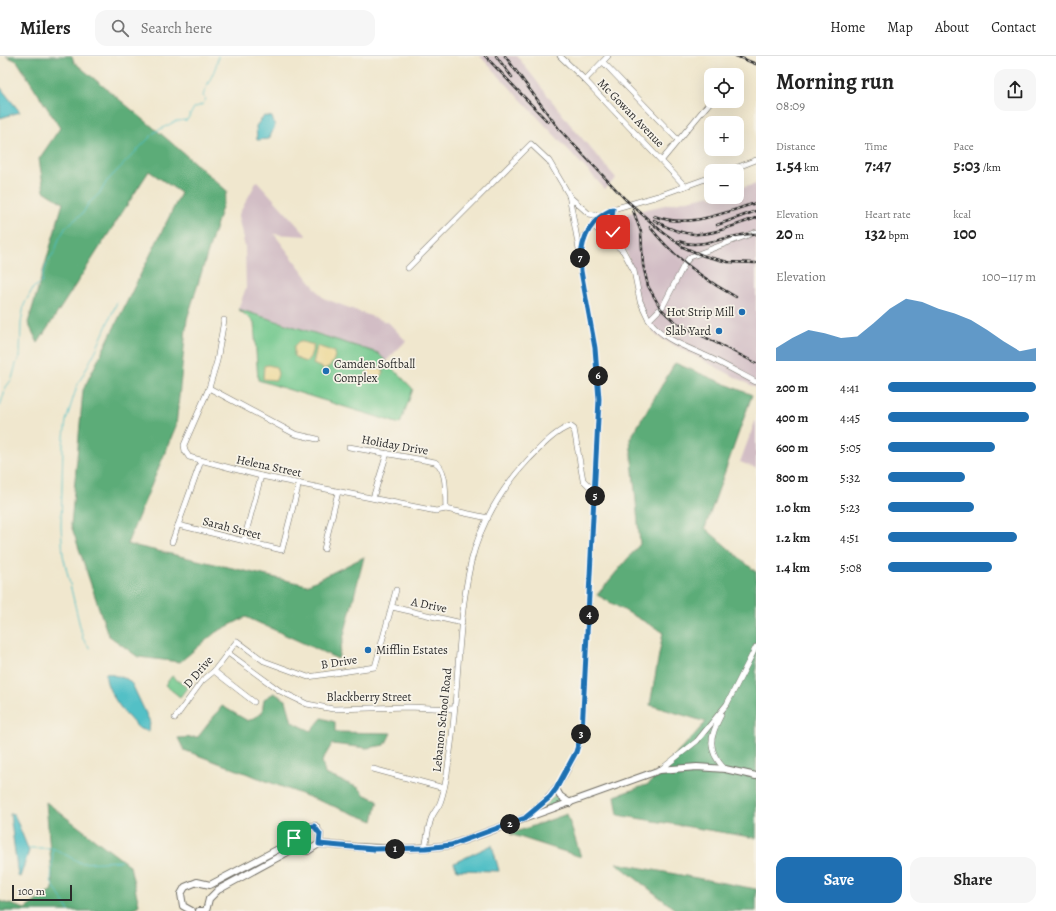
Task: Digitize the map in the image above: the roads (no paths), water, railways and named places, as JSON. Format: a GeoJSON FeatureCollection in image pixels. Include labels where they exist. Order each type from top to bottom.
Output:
{"type":"FeatureCollection","features":[{"type":"Feature","properties":{"kind":"main road"},"geometry":{"type":"LineString","coordinates":[[199,911],[206,911],[209,899],[218,890],[295,848],[308,851],[319,844],[374,849],[426,848],[451,845],[660,770],[697,767],[725,769],[756,776]]}},
{"type":"Feature","properties":{"kind":"main road"},"geometry":{"type":"LineString","coordinates":[[556,789],[560,796],[570,803]]}},
{"type":"Feature","properties":{"kind":"main road"},"geometry":{"type":"LineString","coordinates":[[183,906],[181,894],[185,887],[197,882],[210,886],[286,845],[300,830],[314,826],[320,834],[319,844]]}},
{"type":"Feature","properties":{"kind":"main road"},"geometry":{"type":"LineString","coordinates":[[178,911],[183,906]]}},
{"type":"Feature","properties":{"kind":"main road"},"geometry":{"type":"LineString","coordinates":[[183,906],[192,911]]}},
{"type":"Feature","properties":{"kind":"street","name":"Mc Gowan Avenue"},"geometry":{"type":"LineString","coordinates":[[560,56],[662,160],[685,186]]}},
{"type":"Feature","properties":{"kind":"street"},"geometry":{"type":"LineString","coordinates":[[585,80],[608,56]]}},
{"type":"Feature","properties":{"kind":"street"},"geometry":{"type":"LineString","coordinates":[[603,62],[678,140]]}},
{"type":"Feature","properties":{"kind":"street"},"geometry":{"type":"LineString","coordinates":[[662,160],[705,108]]}},
{"type":"Feature","properties":{"kind":"street"},"geometry":{"type":"LineString","coordinates":[[408,268],[531,144],[549,161],[569,196],[589,214],[601,216]]}},
{"type":"Feature","properties":{"kind":"street"},"geometry":{"type":"LineString","coordinates":[[744,165],[756,160]]}},
{"type":"Feature","properties":{"kind":"street"},"geometry":{"type":"LineString","coordinates":[[580,254],[585,235],[601,216],[613,209],[704,179]]}},
{"type":"Feature","properties":{"kind":"street"},"geometry":{"type":"LineString","coordinates":[[525,818],[550,797],[556,789],[576,752],[582,732],[596,488],[598,373],[581,271],[580,254],[569,196]]}},
{"type":"Feature","properties":{"kind":"street"},"geometry":{"type":"LineString","coordinates":[[613,209],[611,225],[634,271],[640,301],[648,320],[656,330],[669,340],[706,356],[756,382]]}},
{"type":"Feature","properties":{"kind":"street"},"geometry":{"type":"LineString","coordinates":[[592,225],[626,254]]}},
{"type":"Feature","properties":{"kind":"street"},"geometry":{"type":"LineString","coordinates":[[648,320],[663,306],[685,263],[690,257],[756,232]]}},
{"type":"Feature","properties":{"kind":"street","name":"Helena Street"},"geometry":{"type":"LineString","coordinates":[[224,320],[217,361],[209,388],[184,445],[185,451],[189,457],[261,476],[338,492],[436,511],[446,509],[488,518]]}},
{"type":"Feature","properties":{"kind":"street"},"geometry":{"type":"LineString","coordinates":[[209,388],[296,434],[317,439]]}},
{"type":"Feature","properties":{"kind":"street","name":"Lebanon School Road"},"geometry":{"type":"LineString","coordinates":[[426,848],[432,817],[440,803],[444,788],[450,752],[462,623],[471,562],[478,540],[488,518],[503,491],[518,471],[542,446],[570,426],[574,429],[583,480],[589,486],[596,488]]}},
{"type":"Feature","properties":{"kind":"street","name":"Holiday Drive"},"geometry":{"type":"LineString","coordinates":[[349,447],[435,462],[440,465],[443,470],[446,509]]}},
{"type":"Feature","properties":{"kind":"street"},"geometry":{"type":"LineString","coordinates":[[373,498],[387,453]]}},
{"type":"Feature","properties":{"kind":"street"},"geometry":{"type":"LineString","coordinates":[[172,542],[201,461]]}},
{"type":"Feature","properties":{"kind":"street"},"geometry":{"type":"LineString","coordinates":[[244,540],[261,476]]}},
{"type":"Feature","properties":{"kind":"street","name":"Sarah Street"},"geometry":{"type":"LineString","coordinates":[[178,525],[282,550],[299,483]]}},
{"type":"Feature","properties":{"kind":"street"},"geometry":{"type":"LineString","coordinates":[[324,549],[338,492]]}},
{"type":"Feature","properties":{"kind":"street","name":"B Drive"},"geometry":{"type":"LineString","coordinates":[[237,641],[264,661],[308,677],[374,667],[396,590]]}},
{"type":"Feature","properties":{"kind":"street","name":"A Drive"},"geometry":{"type":"LineString","coordinates":[[392,607],[462,623]]}},
{"type":"Feature","properties":{"kind":"street","name":"D Drive"},"geometry":{"type":"LineString","coordinates":[[175,718],[202,681],[214,671],[237,641]]}},
{"type":"Feature","properties":{"kind":"street"},"geometry":{"type":"LineString","coordinates":[[725,769],[713,755],[711,744],[714,728],[756,647]]}},
{"type":"Feature","properties":{"kind":"street","name":"Blackberry Street"},"geometry":{"type":"LineString","coordinates":[[228,653],[280,691],[307,704],[333,709],[409,707],[454,709]]}},
{"type":"Feature","properties":{"kind":"street"},"geometry":{"type":"LineString","coordinates":[[214,671],[254,702]]}},
{"type":"Feature","properties":{"kind":"street"},"geometry":{"type":"LineString","coordinates":[[660,770],[697,741],[727,704]]}},
{"type":"Feature","properties":{"kind":"street"},"geometry":{"type":"LineString","coordinates":[[373,769],[444,788]]}},
{"type":"Feature","properties":{"kind":"water"},"geometry":{"type":"Polygon","coordinates":[[[0,87],[20,112],[0,118],[0,87]]]}},
{"type":"Feature","properties":{"kind":"water"},"geometry":{"type":"Polygon","coordinates":[[[264,116],[272,117],[275,126],[269,139],[257,140],[256,126],[264,116]]]}},
{"type":"Feature","properties":{"kind":"water"},"geometry":{"type":"Polygon","coordinates":[[[106,673],[127,679],[132,684],[150,722],[149,731],[140,729],[117,703],[108,687],[106,673]]]}},
{"type":"Feature","properties":{"kind":"water"},"geometry":{"type":"Polygon","coordinates":[[[10,814],[14,814],[29,851],[20,877],[18,876],[10,814]]]}},
{"type":"Feature","properties":{"kind":"water"},"geometry":{"type":"Polygon","coordinates":[[[492,845],[499,871],[457,870],[454,863],[492,845]]]}},
{"type":"Feature","properties":{"kind":"waterway"},"geometry":{"type":"LineString","coordinates":[[0,406],[6,387],[12,379],[20,356],[21,323],[24,305],[33,288],[42,282],[42,277],[47,263],[55,251],[59,239],[66,227],[83,213],[88,204],[100,193],[107,181],[155,132],[176,121],[187,120],[194,108],[203,104],[206,99],[203,96],[216,66],[218,56]]}},
{"type":"Feature","properties":{"kind":"waterway"},"geometry":{"type":"LineString","coordinates":[[90,648],[83,639],[63,555],[61,527],[63,445],[66,421],[77,386],[96,350],[117,302]]}},
{"type":"Feature","properties":{"kind":"waterway"},"geometry":{"type":"LineString","coordinates":[[28,848],[53,848],[81,863],[121,861]]}},
{"type":"Feature","properties":{"kind":"waterway"},"geometry":{"type":"LineString","coordinates":[[53,848],[51,882],[69,911]]}},
{"type":"Feature","properties":{"kind":"railway"},"geometry":{"type":"LineString","coordinates":[[485,56],[548,122]]}},
{"type":"Feature","properties":{"kind":"railway"},"geometry":{"type":"LineString","coordinates":[[496,56],[512,77]]}},
{"type":"Feature","properties":{"kind":"railway"},"geometry":{"type":"LineString","coordinates":[[505,56],[559,129],[625,199],[660,230],[683,247],[704,256],[728,262],[756,263]]}},
{"type":"Feature","properties":{"kind":"railway"},"geometry":{"type":"LineString","coordinates":[[736,56],[756,64]]}},
{"type":"Feature","properties":{"kind":"railway"},"geometry":{"type":"LineString","coordinates":[[654,216],[667,220],[693,220],[718,215],[756,203]]}},
{"type":"Feature","properties":{"kind":"railway"},"geometry":{"type":"LineString","coordinates":[[633,210],[641,232],[643,265],[648,286],[661,309],[675,322],[756,363]]}},
{"type":"Feature","properties":{"kind":"railway"},"geometry":{"type":"LineString","coordinates":[[717,225],[756,211]]}},
{"type":"Feature","properties":{"kind":"railway"},"geometry":{"type":"LineString","coordinates":[[654,220],[668,228],[681,232],[704,234],[728,228],[756,218]]}},
{"type":"Feature","properties":{"kind":"railway"},"geometry":{"type":"LineString","coordinates":[[650,227],[668,248],[679,258],[700,275],[736,297]]}},
{"type":"Feature","properties":{"kind":"railway"},"geometry":{"type":"LineString","coordinates":[[678,241],[697,244],[746,234],[756,234]]}},
{"type":"Feature","properties":{"kind":"place","name":"Hot Strip Mill"},"geometry":{"type":"Point","coordinates":[742,312]}},
{"type":"Feature","properties":{"kind":"place","name":"Slab Yard"},"geometry":{"type":"Point","coordinates":[719,331]}},
{"type":"Feature","properties":{"kind":"place","name":"Camden Softball Complex"},"geometry":{"type":"Point","coordinates":[326,371]}},
{"type":"Feature","properties":{"kind":"place","name":"Mifflin Estates"},"geometry":{"type":"Point","coordinates":[368,650]}}]}
